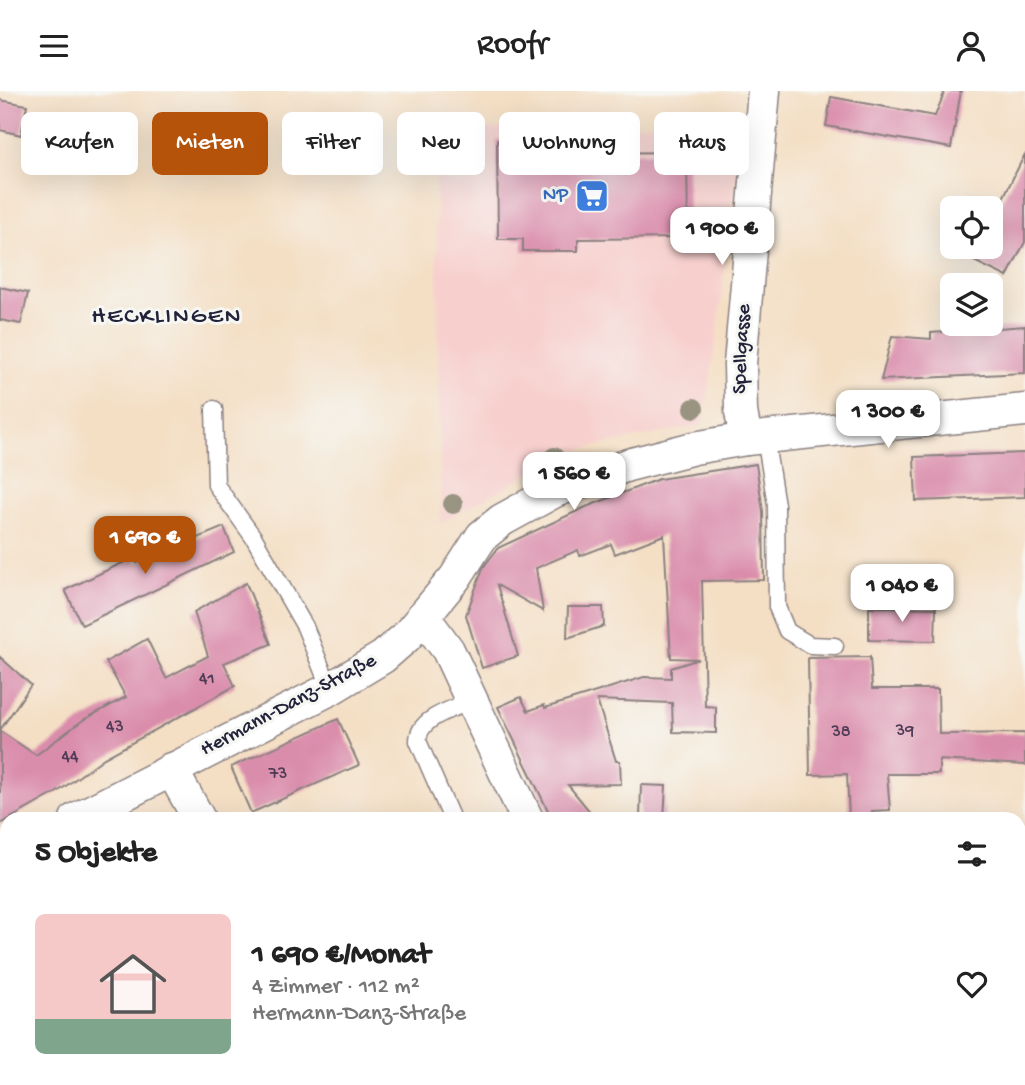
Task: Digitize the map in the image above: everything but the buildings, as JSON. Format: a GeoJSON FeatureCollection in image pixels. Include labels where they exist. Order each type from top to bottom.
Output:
{"type":"FeatureCollection","features":[{"type":"Feature","properties":{"kind":"street","name":"Spellgasse"},"geometry":{"type":"LineString","coordinates":[[756,438],[741,412],[740,364],[764,91]]}},
{"type":"Feature","properties":{"kind":"street","name":"Hermann-Danz-Straße"},"geometry":{"type":"LineString","coordinates":[[89,812],[330,688],[383,657],[423,617],[455,578],[482,536],[512,514],[555,491],[628,465],[756,438],[1025,410]]}},
{"type":"Feature","properties":{"kind":"street"},"geometry":{"type":"LineString","coordinates":[[423,617],[448,650],[524,812]]}},
{"type":"Feature","properties":{"kind":"street"},"geometry":{"type":"LineString","coordinates":[[171,769],[195,812]]}},
{"type":"Feature","properties":{"kind":"lane"},"geometry":{"type":"LineString","coordinates":[[214,409],[216,485],[254,538],[305,627],[330,688]]}},
{"type":"Feature","properties":{"kind":"lane"},"geometry":{"type":"LineString","coordinates":[[756,438],[776,505],[777,607],[788,631],[810,645],[835,646]]}},
{"type":"Feature","properties":{"kind":"lane"},"geometry":{"type":"LineString","coordinates":[[448,812],[418,741],[418,732],[424,723],[473,700]]}},
{"type":"Feature","properties":{"kind":"shaded area"},"geometry":{"type":"Polygon","coordinates":[[[654,124],[654,175],[735,175],[717,336],[702,425],[532,459],[536,470],[441,523],[436,175],[485,175],[485,129],[499,128],[499,175],[640,175],[640,125],[654,124]]]}},
{"type":"Feature","properties":{"kind":"place","name":"NP"},"geometry":{"type":"Point","coordinates":[592,196]}},
{"type":"Feature","properties":{"kind":"district","name":"HECKLINGEN"},"geometry":{"type":"Point","coordinates":[167,317]}}]}
